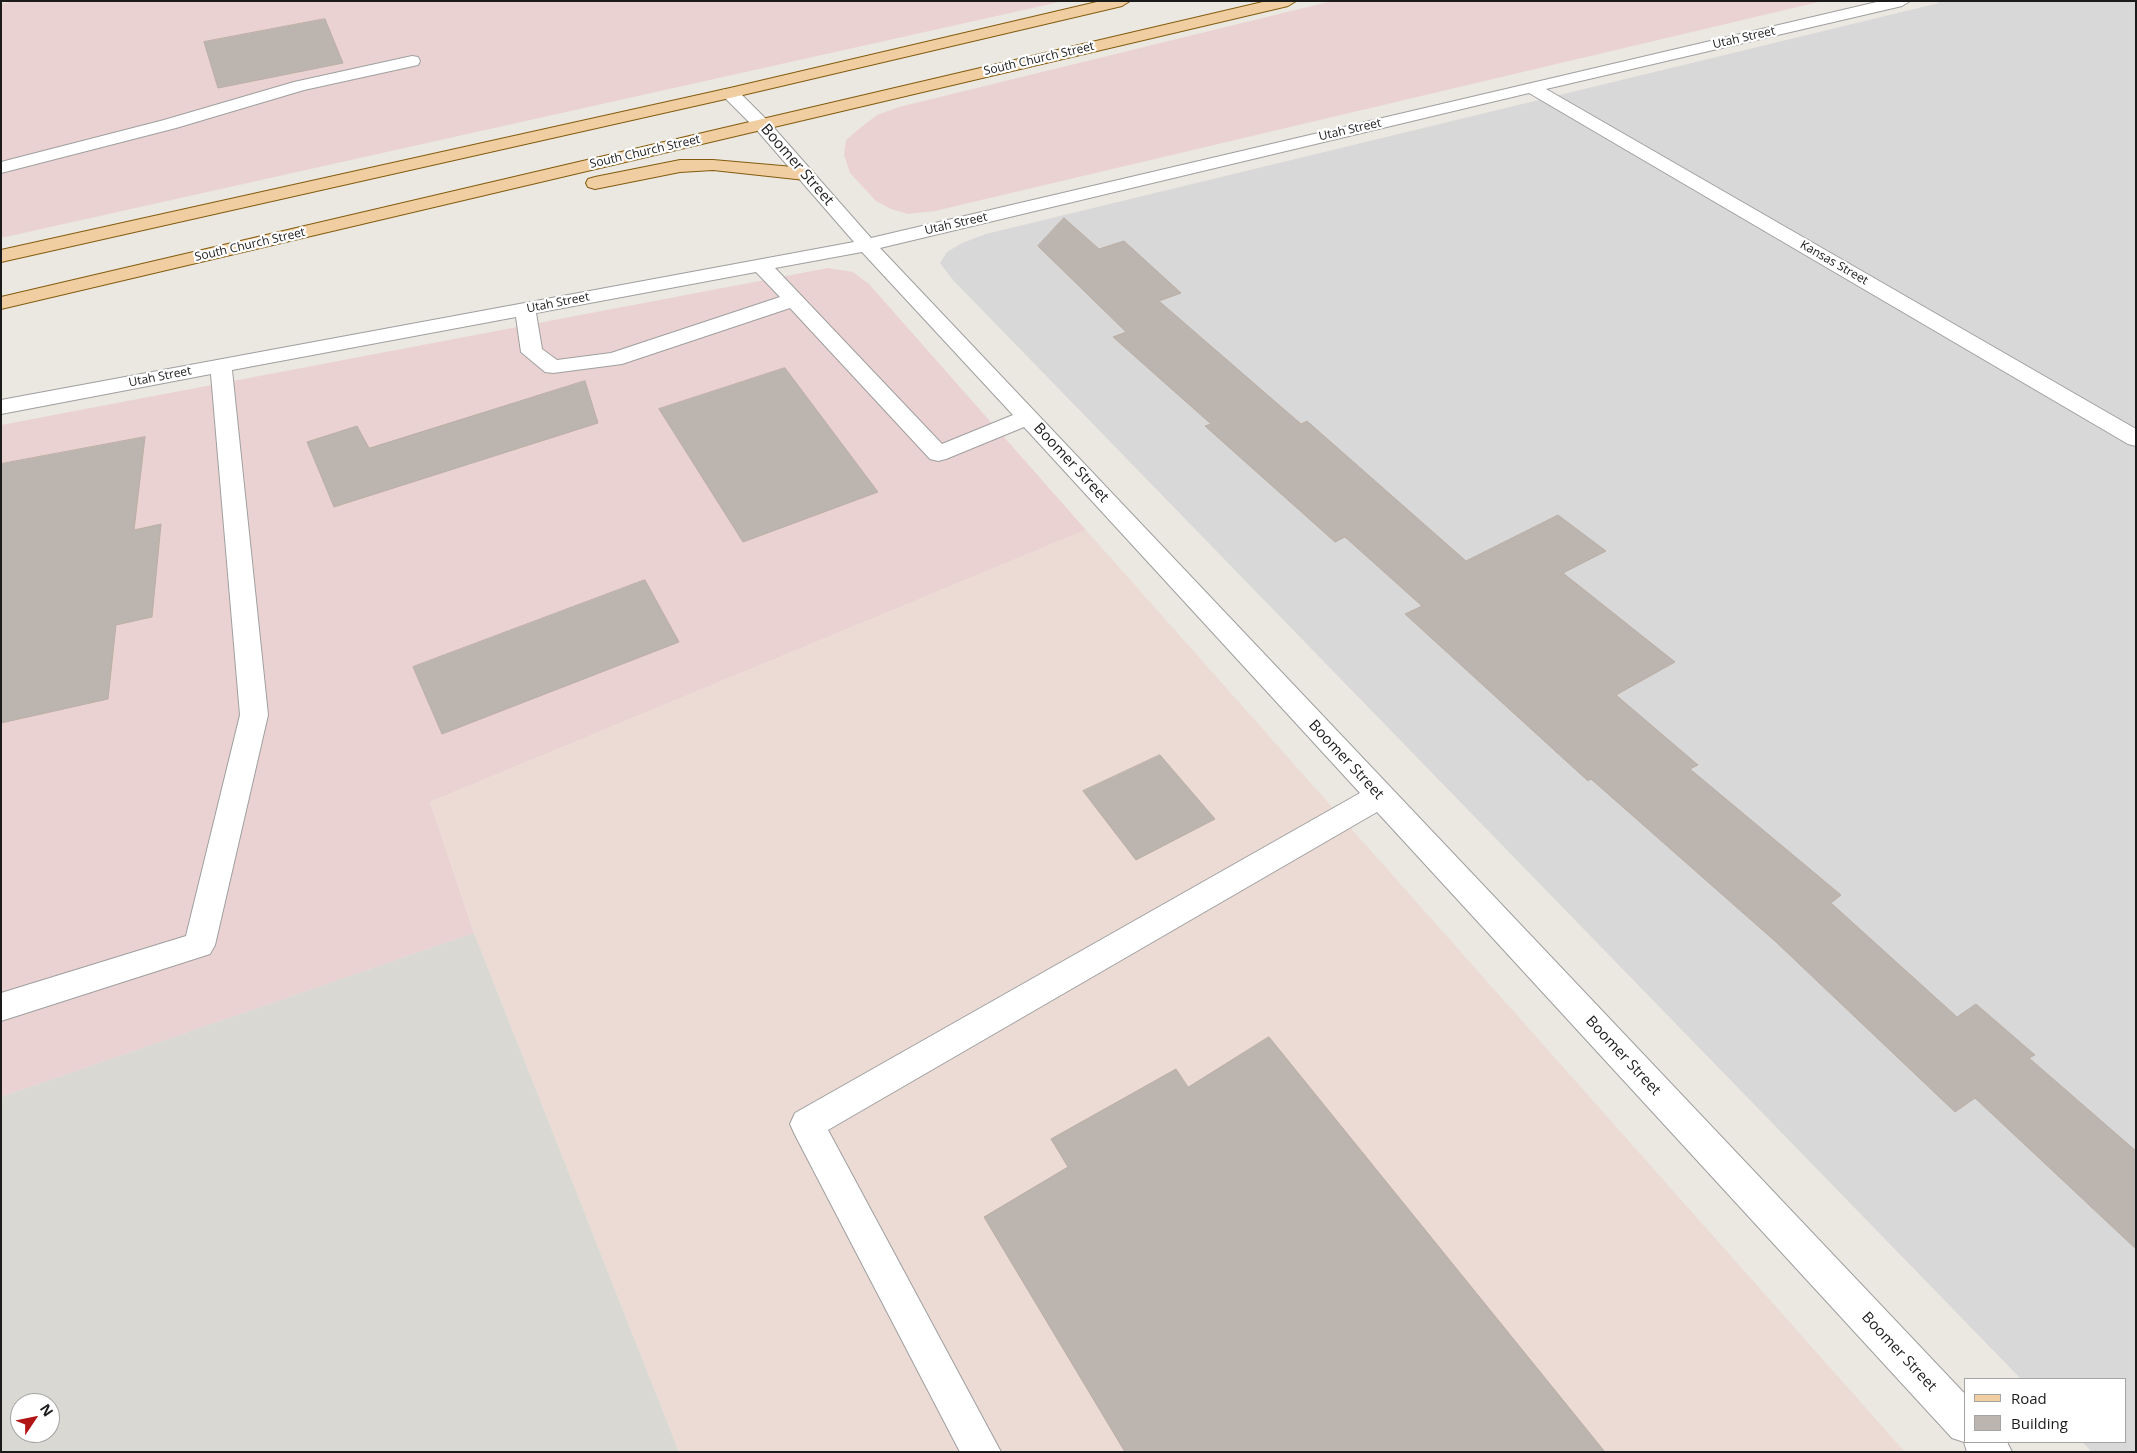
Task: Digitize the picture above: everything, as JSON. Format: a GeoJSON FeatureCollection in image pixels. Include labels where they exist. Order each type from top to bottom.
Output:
{"type":"FeatureCollection","features":[{"type":"Feature","properties":{"kind":"main road"},"geometry":{"type":"LineString","coordinates":[[1,256],[730,93],[1122,1]]}},
{"type":"Feature","properties":{"kind":"main road","name":"South Church Street"},"geometry":{"type":"LineString","coordinates":[[1,303],[1288,1]]}},
{"type":"Feature","properties":{"kind":"main road"},"geometry":{"type":"LineString","coordinates":[[580,186],[680,166],[713,165],[805,174]]}},
{"type":"Feature","properties":{"kind":"main road"},"geometry":{"type":"LineString","coordinates":[[176,262],[363,236],[533,197]]}},
{"type":"Feature","properties":{"kind":"street","name":"Utah Street"},"geometry":{"type":"LineString","coordinates":[[1,407],[867,245],[1902,1]]}},
{"type":"Feature","properties":{"kind":"street"},"geometry":{"type":"LineString","coordinates":[[1,168],[170,124],[300,86],[412,61]]}},
{"type":"Feature","properties":{"kind":"street","name":"Kansas Street"},"geometry":{"type":"LineString","coordinates":[[1531,87],[2136,439]]}},
{"type":"Feature","properties":{"kind":"street","name":"Boomer Street"},"geometry":{"type":"LineString","coordinates":[[730,93],[761,124],[867,245],[1964,1422]]}},
{"type":"Feature","properties":{"kind":"street"},"geometry":{"type":"LineString","coordinates":[[761,265],[938,454],[1028,417]]}},
{"type":"Feature","properties":{"kind":"street"},"geometry":{"type":"LineString","coordinates":[[524,309],[532,352],[553,367],[614,360],[793,300]]}},
{"type":"Feature","properties":{"kind":"street"},"geometry":{"type":"LineString","coordinates":[[1,1007],[199,946],[254,715],[221,366]]}},
{"type":"Feature","properties":{"kind":"street"},"geometry":{"type":"LineString","coordinates":[[981,1452],[807,1124],[1380,796]]}},
{"type":"Feature","properties":{"kind":"street"},"geometry":{"type":"LineString","coordinates":[[1983,1443],[1992,1452]]}},
{"type":"Feature","properties":{"kind":"shaded area"},"geometry":{"type":"Polygon","coordinates":[[[14,1],[1064,1],[1,238],[1,4],[14,1]]]}},
{"type":"Feature","properties":{"kind":"shaded area"},"geometry":{"type":"Polygon","coordinates":[[[1332,1],[1823,1],[935,211],[908,214],[891,209],[876,201],[850,173],[844,155],[846,140],[877,115],[899,107],[1332,1]]]}},
{"type":"Feature","properties":{"kind":"shaded area"},"geometry":{"type":"Polygon","coordinates":[[[1936,1],[2136,1],[2136,1452],[2092,1452],[2083,1443],[2127,1443],[2127,1378],[2020,1378],[953,280],[940,263],[947,252],[962,243],[986,234],[1939,3],[1936,1]]]}},
{"type":"Feature","properties":{"kind":"shaded area"},"geometry":{"type":"Polygon","coordinates":[[[828,268],[853,272],[869,284],[1086,530],[430,802],[474,933],[1,1097],[1,425],[828,268]]]}},
{"type":"Feature","properties":{"kind":"shaded area"},"geometry":{"type":"Polygon","coordinates":[[[1086,530],[1905,1452],[679,1452],[474,933],[430,802],[1086,530]]]}},
{"type":"Feature","properties":{"kind":"shaded area"},"geometry":{"type":"Polygon","coordinates":[[[474,933],[679,1452],[1,1452],[1,1097],[474,933]]]}},
{"type":"Feature","properties":{"kind":"building"},"geometry":{"type":"Polygon","coordinates":[[[325,19],[343,63],[218,88],[204,42],[325,19]]]}},
{"type":"Feature","properties":{"kind":"building"},"geometry":{"type":"Polygon","coordinates":[[[1064,218],[1099,249],[1124,241],[1181,293],[1159,301],[1301,424],[1307,421],[1466,561],[1558,515],[1606,551],[1563,573],[1675,662],[1616,695],[1698,765],[1690,769],[1841,895],[1831,903],[1957,1017],[1976,1004],[2035,1055],[2029,1058],[2136,1151],[2136,1249],[1975,1098],[1955,1112],[1776,942],[1591,779],[1588,781],[1405,614],[1422,606],[1345,537],[1335,542],[1205,426],[1211,424],[1113,337],[1126,332],[1038,246],[1064,218]]]}},
{"type":"Feature","properties":{"kind":"building"},"geometry":{"type":"Polygon","coordinates":[[[785,368],[878,492],[743,542],[659,409],[785,368]]]}},
{"type":"Feature","properties":{"kind":"building"},"geometry":{"type":"Polygon","coordinates":[[[585,381],[598,423],[334,507],[307,442],[357,426],[369,448],[585,381]]]}},
{"type":"Feature","properties":{"kind":"building"},"geometry":{"type":"Polygon","coordinates":[[[145,437],[134,530],[161,524],[152,617],[116,625],[108,699],[1,723],[1,464],[145,437]]]}},
{"type":"Feature","properties":{"kind":"building"},"geometry":{"type":"Polygon","coordinates":[[[645,580],[679,642],[442,734],[413,667],[645,580]]]}},
{"type":"Feature","properties":{"kind":"building"},"geometry":{"type":"Polygon","coordinates":[[[1160,755],[1215,819],[1136,860],[1083,791],[1160,755]]]}},
{"type":"Feature","properties":{"kind":"building"},"geometry":{"type":"Polygon","coordinates":[[[1269,1037],[1605,1452],[1125,1452],[984,1217],[1068,1167],[1051,1139],[1176,1069],[1188,1087],[1269,1037]]]}}]}
